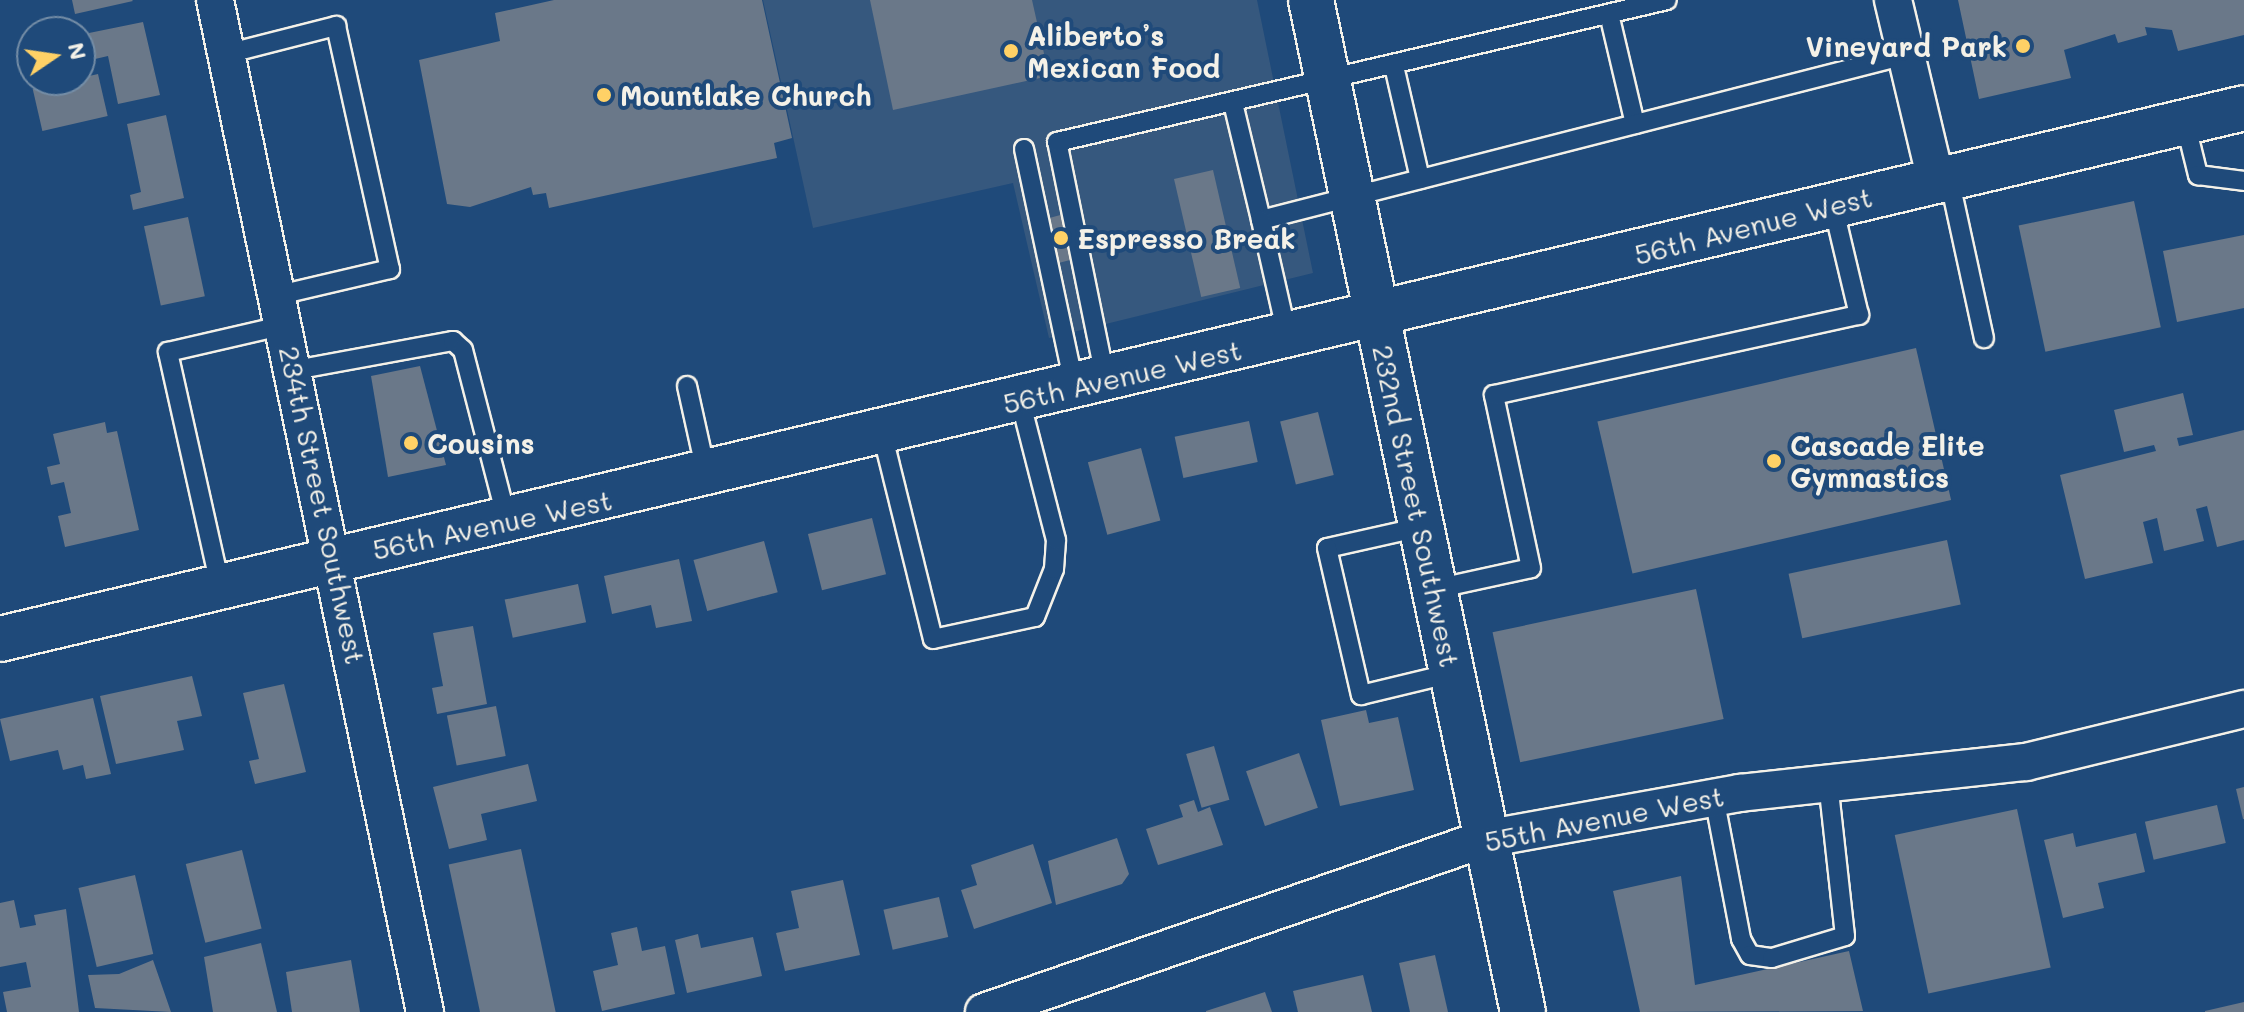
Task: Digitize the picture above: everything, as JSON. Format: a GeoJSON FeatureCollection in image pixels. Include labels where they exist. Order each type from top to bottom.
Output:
{"type":"FeatureCollection","features":[{"type":"Feature","properties":{"kind":"main road","name":"232nd Street Southwest"},"geometry":{"type":"LineString","coordinates":[[1311,0],[1453,673],[1484,839],[1523,1012]]}},
{"type":"Feature","properties":{"kind":"main road","name":"56th Avenue West"},"geometry":{"type":"LineString","coordinates":[[0,639],[336,558],[508,522],[2244,108]]}},
{"type":"Feature","properties":{"kind":"street","name":"234th Street Southwest"},"geometry":{"type":"LineString","coordinates":[[215,0],[336,558],[425,1012]]}},
{"type":"Feature","properties":{"kind":"street"},"geometry":{"type":"LineString","coordinates":[[1893,0],[1905,55],[1942,179]]}},
{"type":"Feature","properties":{"kind":"street","name":"55th Avenue West"},"geometry":{"type":"LineString","coordinates":[[984,1012],[1484,839],[1714,797],[2026,762],[2244,709]]}},
{"type":"Feature","properties":{"kind":"lane"},"geometry":{"type":"LineString","coordinates":[[1090,384],[1057,142],[1328,82],[1667,0]]}},
{"type":"Feature","properties":{"kind":"lane"},"geometry":{"type":"LineString","coordinates":[[1609,14],[1635,124]]}},
{"type":"Feature","properties":{"kind":"lane"},"geometry":{"type":"LineString","coordinates":[[220,585],[168,352],[390,269],[336,26],[226,54]]}},
{"type":"Feature","properties":{"kind":"lane"},"geometry":{"type":"LineString","coordinates":[[1261,220],[1905,55]]}},
{"type":"Feature","properties":{"kind":"lane"},"geometry":{"type":"LineString","coordinates":[[1394,66],[1420,179]]}},
{"type":"Feature","properties":{"kind":"lane"},"geometry":{"type":"LineString","coordinates":[[1233,103],[1288,337]]}},
{"type":"Feature","properties":{"kind":"lane"},"geometry":{"type":"LineString","coordinates":[[2185,122],[2198,175],[2244,181]]}},
{"type":"Feature","properties":{"kind":"lane"},"geometry":{"type":"LineString","coordinates":[[1024,149],[1090,384]]}},
{"type":"Feature","properties":{"kind":"lane"},"geometry":{"type":"LineString","coordinates":[[1942,179],[1984,338]]}},
{"type":"Feature","properties":{"kind":"lane"},"geometry":{"type":"LineString","coordinates":[[1435,589],[1531,568],[1494,395],[1859,315],[1833,206]]}},
{"type":"Feature","properties":{"kind":"lane"},"geometry":{"type":"LineString","coordinates":[[295,370],[453,341],[463,350],[508,522]]}},
{"type":"Feature","properties":{"kind":"lane"},"geometry":{"type":"LineString","coordinates":[[687,386],[706,475]]}},
{"type":"Feature","properties":{"kind":"lane"},"geometry":{"type":"LineString","coordinates":[[882,433],[933,639],[1035,617],[1054,569],[1056,540],[1020,400]]}},
{"type":"Feature","properties":{"kind":"lane"},"geometry":{"type":"LineString","coordinates":[[1421,527],[1327,548],[1361,695],[1453,673]]}},
{"type":"Feature","properties":{"kind":"lane"},"geometry":{"type":"LineString","coordinates":[[1714,797],[1741,939],[1750,955],[1772,958],[1845,936],[1828,783]]}},
{"type":"Feature","properties":{"kind":"shaded area"},"geometry":{"type":"Polygon","coordinates":[[[763,0],[1257,0],[1313,273],[1049,338],[1013,183],[813,228],[763,0]]]}},
{"type":"Feature","properties":{"kind":"building"},"geometry":{"type":"Polygon","coordinates":[[[72,0],[132,0],[133,1],[75,14],[72,0]]]}},
{"type":"Feature","properties":{"kind":"building","name":"Mountlake Church"},"geometry":{"type":"Polygon","coordinates":[[[554,0],[762,0],[792,138],[774,143],[777,158],[549,208],[546,193],[533,195],[531,187],[470,207],[447,204],[419,60],[500,41],[495,13],[554,0]]]}},
{"type":"Feature","properties":{"kind":"building"},"geometry":{"type":"Polygon","coordinates":[[[870,0],[1032,0],[1049,76],[893,110],[870,0]]]}},
{"type":"Feature","properties":{"kind":"building","name":"Vineyard Park"},"geometry":{"type":"Polygon","coordinates":[[[1958,0],[2244,0],[2244,35],[2178,51],[2172,30],[2145,27],[2147,35],[2118,43],[2115,34],[2064,50],[2071,78],[1979,99],[1958,0]]]}},
{"type":"Feature","properties":{"kind":"building"},"geometry":{"type":"Polygon","coordinates":[[[143,22],[160,95],[118,104],[108,56],[96,59],[96,32],[143,22]]]}},
{"type":"Feature","properties":{"kind":"building"},"geometry":{"type":"Polygon","coordinates":[[[98,74],[108,116],[42,131],[34,96],[96,96],[98,74]]]}},
{"type":"Feature","properties":{"kind":"building"},"geometry":{"type":"Polygon","coordinates":[[[166,115],[184,198],[133,210],[130,195],[141,192],[127,124],[166,115]]]}},
{"type":"Feature","properties":{"kind":"building"},"geometry":{"type":"Polygon","coordinates":[[[1213,170],[1240,288],[1201,297],[1174,179],[1213,170]]]}},
{"type":"Feature","properties":{"kind":"building"},"geometry":{"type":"Polygon","coordinates":[[[2134,201],[2161,327],[2045,352],[2019,226],[2134,201]]]}},
{"type":"Feature","properties":{"kind":"building","name":"Espresso Break"},"geometry":{"type":"Polygon","coordinates":[[[1064,214],[1076,258],[1059,263],[1048,218],[1064,214]]]}},
{"type":"Feature","properties":{"kind":"building"},"geometry":{"type":"Polygon","coordinates":[[[188,217],[205,296],[161,306],[144,226],[188,217]]]}},
{"type":"Feature","properties":{"kind":"building"},"geometry":{"type":"Polygon","coordinates":[[[2244,235],[2244,308],[2177,322],[2163,251],[2244,235]]]}},
{"type":"Feature","properties":{"kind":"building","name":"Cascade Elite Gymnastics"},"geometry":{"type":"Polygon","coordinates":[[[1916,348],[1951,500],[1632,574],[1597,422],[1916,348]]]}},
{"type":"Feature","properties":{"kind":"building","name":"Cousins"},"geometry":{"type":"Polygon","coordinates":[[[420,366],[446,465],[388,477],[371,376],[420,366]]]}},
{"type":"Feature","properties":{"kind":"building"},"geometry":{"type":"Polygon","coordinates":[[[2183,393],[2193,435],[2177,438],[2179,446],[2244,430],[2244,540],[2217,547],[2207,506],[2196,509],[2204,541],[2164,551],[2157,518],[2143,522],[2153,563],[2085,579],[2060,475],[2156,451],[2154,445],[2124,452],[2114,410],[2183,393]]]}},
{"type":"Feature","properties":{"kind":"building"},"geometry":{"type":"Polygon","coordinates":[[[1318,412],[1334,475],[1296,485],[1280,421],[1318,412]]]}},
{"type":"Feature","properties":{"kind":"building"},"geometry":{"type":"Polygon","coordinates":[[[1249,421],[1258,462],[1183,478],[1175,437],[1249,421]]]}},
{"type":"Feature","properties":{"kind":"building"},"geometry":{"type":"Polygon","coordinates":[[[105,422],[107,433],[117,431],[139,530],[65,547],[58,516],[71,513],[64,482],[51,485],[47,467],[60,464],[53,434],[105,422]]]}},
{"type":"Feature","properties":{"kind":"building"},"geometry":{"type":"Polygon","coordinates":[[[1141,448],[1160,520],[1107,535],[1088,462],[1141,448]]]}},
{"type":"Feature","properties":{"kind":"building"},"geometry":{"type":"Polygon","coordinates":[[[872,518],[886,574],[822,590],[808,534],[872,518]]]}},
{"type":"Feature","properties":{"kind":"building"},"geometry":{"type":"Polygon","coordinates":[[[1947,540],[1961,605],[1802,638],[1789,574],[1947,540]]]}},
{"type":"Feature","properties":{"kind":"building"},"geometry":{"type":"Polygon","coordinates":[[[764,541],[778,592],[707,611],[693,560],[764,541]]]}},
{"type":"Feature","properties":{"kind":"building"},"geometry":{"type":"Polygon","coordinates":[[[679,559],[692,621],[656,628],[651,605],[612,614],[604,576],[679,559]]]}},
{"type":"Feature","properties":{"kind":"building"},"geometry":{"type":"Polygon","coordinates":[[[578,584],[586,622],[513,638],[505,600],[578,584]]]}},
{"type":"Feature","properties":{"kind":"building"},"geometry":{"type":"Polygon","coordinates":[[[1696,589],[1724,719],[1520,762],[1493,632],[1696,589]]]}},
{"type":"Feature","properties":{"kind":"building"},"geometry":{"type":"Polygon","coordinates":[[[473,626],[487,704],[437,714],[432,688],[443,686],[433,633],[473,626]]]}},
{"type":"Feature","properties":{"kind":"building"},"geometry":{"type":"Polygon","coordinates":[[[192,676],[202,716],[177,721],[184,750],[116,764],[100,696],[192,676]]]}},
{"type":"Feature","properties":{"kind":"building"},"geometry":{"type":"Polygon","coordinates":[[[284,684],[306,772],[255,784],[249,761],[259,759],[243,693],[284,684]]]}},
{"type":"Feature","properties":{"kind":"building"},"geometry":{"type":"Polygon","coordinates":[[[93,698],[111,774],[86,779],[83,765],[63,770],[58,750],[10,761],[0,719],[93,698]]]}},
{"type":"Feature","properties":{"kind":"building"},"geometry":{"type":"Polygon","coordinates":[[[496,706],[506,756],[457,766],[447,716],[496,706]]]}},
{"type":"Feature","properties":{"kind":"building"},"geometry":{"type":"Polygon","coordinates":[[[1366,710],[1369,723],[1398,717],[1414,790],[1340,806],[1321,720],[1366,710]]]}},
{"type":"Feature","properties":{"kind":"building"},"geometry":{"type":"Polygon","coordinates":[[[1214,746],[1229,800],[1202,808],[1186,754],[1214,746]]]}},
{"type":"Feature","properties":{"kind":"building"},"geometry":{"type":"Polygon","coordinates":[[[1299,753],[1318,808],[1265,826],[1246,771],[1299,753]]]}},
{"type":"Feature","properties":{"kind":"building"},"geometry":{"type":"Polygon","coordinates":[[[528,764],[537,801],[481,814],[487,840],[449,849],[433,787],[528,764]]]}},
{"type":"Feature","properties":{"kind":"building"},"geometry":{"type":"Polygon","coordinates":[[[2244,787],[2244,819],[2243,819],[2236,789],[2244,787]]]}},
{"type":"Feature","properties":{"kind":"building"},"geometry":{"type":"Polygon","coordinates":[[[1194,800],[1198,812],[1210,807],[1223,845],[1158,865],[1146,829],[1183,817],[1179,805],[1194,800]]]}},
{"type":"Feature","properties":{"kind":"building"},"geometry":{"type":"Polygon","coordinates":[[[2217,805],[2226,843],[2154,860],[2145,822],[2217,805]]]}},
{"type":"Feature","properties":{"kind":"building"},"geometry":{"type":"Polygon","coordinates":[[[2017,809],[2051,967],[1928,993],[1895,835],[2017,809]]]}},
{"type":"Feature","properties":{"kind":"building"},"geometry":{"type":"Polygon","coordinates":[[[2073,833],[2076,847],[2136,833],[2145,872],[2098,883],[2104,908],[2063,918],[2044,840],[2073,833]]]}},
{"type":"Feature","properties":{"kind":"building"},"geometry":{"type":"Polygon","coordinates":[[[1117,838],[1129,874],[1122,884],[1056,905],[1048,861],[1117,838]]]}},
{"type":"Feature","properties":{"kind":"building"},"geometry":{"type":"Polygon","coordinates":[[[1033,844],[1052,903],[974,929],[961,890],[977,885],[971,865],[1033,844]]]}},
{"type":"Feature","properties":{"kind":"building"},"geometry":{"type":"Polygon","coordinates":[[[521,849],[556,1012],[480,1012],[449,864],[521,849]]]}},
{"type":"Feature","properties":{"kind":"building"},"geometry":{"type":"Polygon","coordinates":[[[242,850],[262,929],[205,943],[186,864],[242,850]]]}},
{"type":"Feature","properties":{"kind":"building"},"geometry":{"type":"Polygon","coordinates":[[[135,875],[153,954],[97,967],[78,888],[135,875]]]}},
{"type":"Feature","properties":{"kind":"building"},"geometry":{"type":"Polygon","coordinates":[[[1681,876],[1695,985],[1849,951],[1863,1011],[1640,1012],[1613,891],[1681,876]]]}},
{"type":"Feature","properties":{"kind":"building"},"geometry":{"type":"Polygon","coordinates":[[[843,880],[860,955],[785,971],[776,933],[799,928],[791,891],[843,880]]]}},
{"type":"Feature","properties":{"kind":"building"},"geometry":{"type":"Polygon","coordinates":[[[939,897],[948,937],[893,950],[883,910],[939,897]]]}},
{"type":"Feature","properties":{"kind":"building"},"geometry":{"type":"Polygon","coordinates":[[[14,900],[20,928],[36,925],[34,915],[66,909],[79,1012],[7,1012],[3,992],[31,987],[26,962],[0,967],[0,903],[14,900]]]}},
{"type":"Feature","properties":{"kind":"building"},"geometry":{"type":"Polygon","coordinates":[[[637,927],[642,951],[665,946],[675,994],[602,1011],[593,971],[618,965],[611,933],[637,927]]]}},
{"type":"Feature","properties":{"kind":"building"},"geometry":{"type":"Polygon","coordinates":[[[698,934],[701,948],[753,937],[762,976],[687,993],[675,940],[698,934]]]}},
{"type":"Feature","properties":{"kind":"building"},"geometry":{"type":"Polygon","coordinates":[[[261,943],[277,1012],[213,1012],[204,957],[261,943]]]}},
{"type":"Feature","properties":{"kind":"building"},"geometry":{"type":"Polygon","coordinates":[[[1435,955],[1448,1012],[1410,1012],[1399,963],[1435,955]]]}},
{"type":"Feature","properties":{"kind":"building"},"geometry":{"type":"Polygon","coordinates":[[[153,960],[171,1012],[95,1008],[88,975],[119,974],[153,960]]]}},
{"type":"Feature","properties":{"kind":"building"},"geometry":{"type":"Polygon","coordinates":[[[351,960],[360,1012],[292,1012],[286,972],[351,960]]]}},
{"type":"Feature","properties":{"kind":"building"},"geometry":{"type":"Polygon","coordinates":[[[1363,975],[1372,1012],[1298,1012],[1293,991],[1363,975]]]}},
{"type":"Feature","properties":{"kind":"building"},"geometry":{"type":"Polygon","coordinates":[[[1265,992],[1272,1012],[1206,1012],[1206,1011],[1265,992]]]}},
{"type":"Feature","properties":{"kind":"building"},"geometry":{"type":"Polygon","coordinates":[[[2244,1002],[2244,1012],[2205,1012],[2205,1011],[2244,1002]]]}},
{"type":"Feature","properties":{"kind":"place","name":"Vineyard Park"},"geometry":{"type":"Point","coordinates":[2023,46]}},
{"type":"Feature","properties":{"kind":"place","name":"Aliberto’s Mexican Food"},"geometry":{"type":"Point","coordinates":[1011,51]}},
{"type":"Feature","properties":{"kind":"place","name":"Mountlake Church"},"geometry":{"type":"Point","coordinates":[604,95]}},
{"type":"Feature","properties":{"kind":"place","name":"Espresso Break"},"geometry":{"type":"Point","coordinates":[1061,238]}},
{"type":"Feature","properties":{"kind":"place","name":"Cousins"},"geometry":{"type":"Point","coordinates":[411,443]}},
{"type":"Feature","properties":{"kind":"place","name":"Cascade Elite Gymnastics"},"geometry":{"type":"Point","coordinates":[1774,461]}}]}
